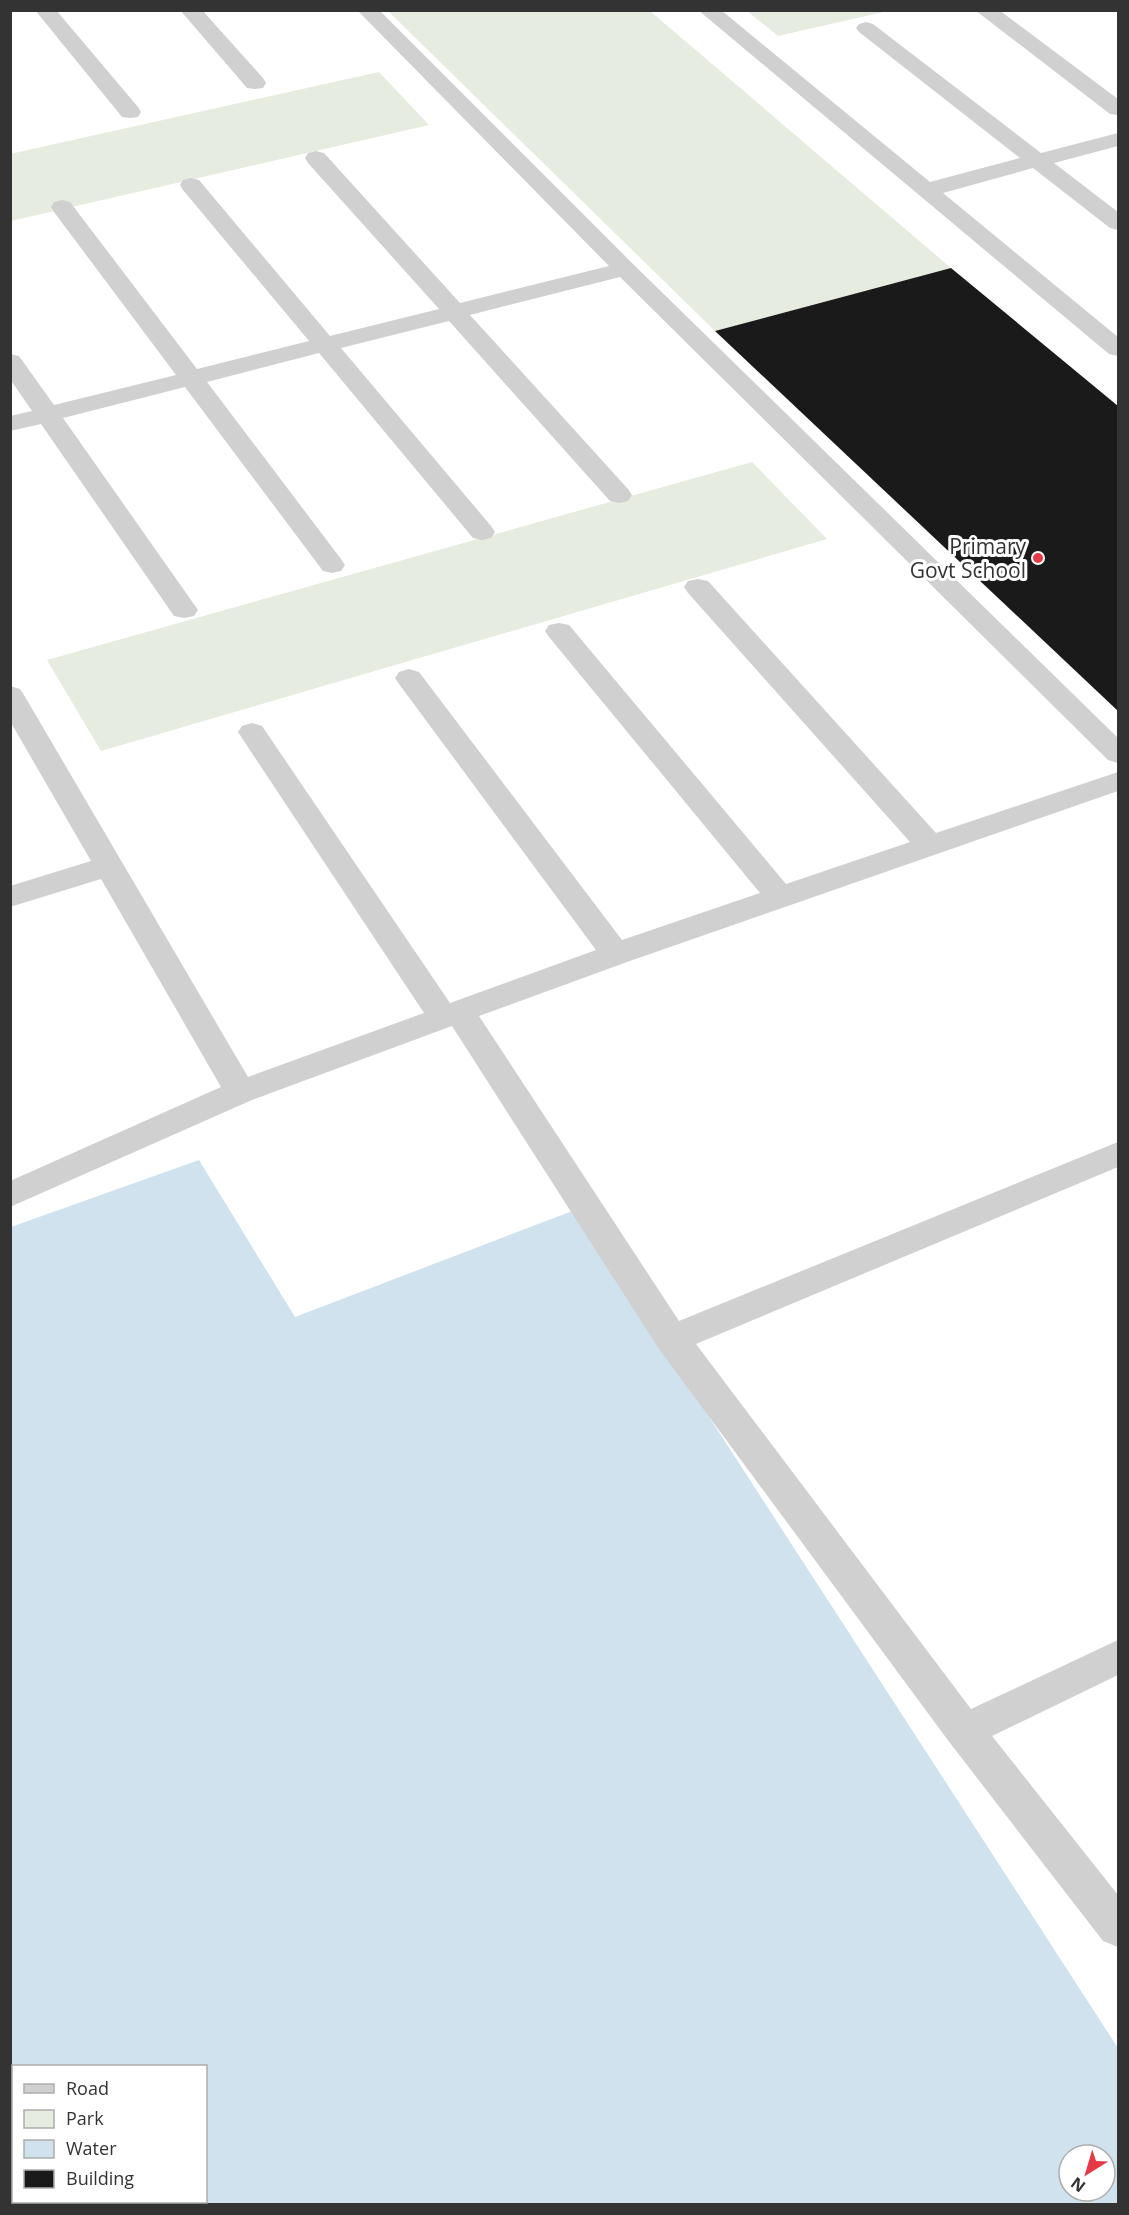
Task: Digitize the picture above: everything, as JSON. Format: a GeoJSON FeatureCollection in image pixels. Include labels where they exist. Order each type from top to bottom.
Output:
{"type":"FeatureCollection","features":[{"type":"Feature","properties":{"kind":"street"},"geometry":{"type":"LineString","coordinates":[[45,10],[130,112]]}},
{"type":"Feature","properties":{"kind":"street"},"geometry":{"type":"LineString","coordinates":[[190,10],[255,83]]}},
{"type":"Feature","properties":{"kind":"street"},"geometry":{"type":"LineString","coordinates":[[367,10],[625,269],[1119,754]]}},
{"type":"Feature","properties":{"kind":"street"},"geometry":{"type":"LineString","coordinates":[[708,10],[1119,349]]}},
{"type":"Feature","properties":{"kind":"street"},"geometry":{"type":"LineString","coordinates":[[985,10],[1119,109]]}},
{"type":"Feature","properties":{"kind":"street"},"geometry":{"type":"LineString","coordinates":[[866,28],[1119,223]]}},
{"type":"Feature","properties":{"kind":"street"},"geometry":{"type":"LineString","coordinates":[[926,190],[1119,139]]}},
{"type":"Feature","properties":{"kind":"street"},"geometry":{"type":"LineString","coordinates":[[316,158],[619,495]]}},
{"type":"Feature","properties":{"kind":"street"},"geometry":{"type":"LineString","coordinates":[[191,185],[482,532]]}},
{"type":"Feature","properties":{"kind":"street"},"geometry":{"type":"LineString","coordinates":[[62,207],[332,565]]}},
{"type":"Feature","properties":{"kind":"street"},"geometry":{"type":"LineString","coordinates":[[10,424],[625,269]]}},
{"type":"Feature","properties":{"kind":"street"},"geometry":{"type":"LineString","coordinates":[[10,361],[184,610]]}},
{"type":"Feature","properties":{"kind":"street"},"geometry":{"type":"LineString","coordinates":[[698,587],[930,845]]}},
{"type":"Feature","properties":{"kind":"street"},"geometry":{"type":"LineString","coordinates":[[559,631],[780,897]]}},
{"type":"Feature","properties":{"kind":"street"},"geometry":{"type":"LineString","coordinates":[[409,678],[616,954]]}},
{"type":"Feature","properties":{"kind":"street"},"geometry":{"type":"LineString","coordinates":[[10,695],[240,1092]]}},
{"type":"Feature","properties":{"kind":"street"},"geometry":{"type":"LineString","coordinates":[[252,732],[451,1014],[672,1339],[964,1731],[1119,1927]]}},
{"type":"Feature","properties":{"kind":"street"},"geometry":{"type":"LineString","coordinates":[[10,1196],[240,1092],[616,954],[1119,781]]}},
{"type":"Feature","properties":{"kind":"street"},"geometry":{"type":"LineString","coordinates":[[10,897],[110,866]]}},
{"type":"Feature","properties":{"kind":"street"},"geometry":{"type":"LineString","coordinates":[[672,1339],[1119,1154]]}},
{"type":"Feature","properties":{"kind":"street"},"geometry":{"type":"LineString","coordinates":[[964,1731],[1119,1657]]}},
{"type":"Feature","properties":{"kind":"green space"},"geometry":{"type":"Polygon","coordinates":[[[388,11],[650,11],[951,268],[715,331],[388,11]]]}},
{"type":"Feature","properties":{"kind":"green space"},"geometry":{"type":"Polygon","coordinates":[[[747,11],[888,11],[778,36],[747,11]]]}},
{"type":"Feature","properties":{"kind":"green space"},"geometry":{"type":"Polygon","coordinates":[[[379,72],[429,125],[11,221],[10,154],[379,72]]]}},
{"type":"Feature","properties":{"kind":"green space"},"geometry":{"type":"Polygon","coordinates":[[[752,462],[827,539],[101,751],[47,660],[752,462]]]}},
{"type":"Feature","properties":{"kind":"water"},"geometry":{"type":"Polygon","coordinates":[[[199,1160],[295,1317],[575,1210],[1118,2048],[1118,2204],[11,2204],[11,1227],[199,1160]]]}},
{"type":"Feature","properties":{"kind":"building","name":"Primary Govt School"},"geometry":{"type":"Polygon","coordinates":[[[951,268],[1118,406],[1118,711],[715,331],[951,268]]]}},
{"type":"Feature","properties":{"kind":"place","name":"Primary Govt School"},"geometry":{"type":"Point","coordinates":[1038,558]}}]}
